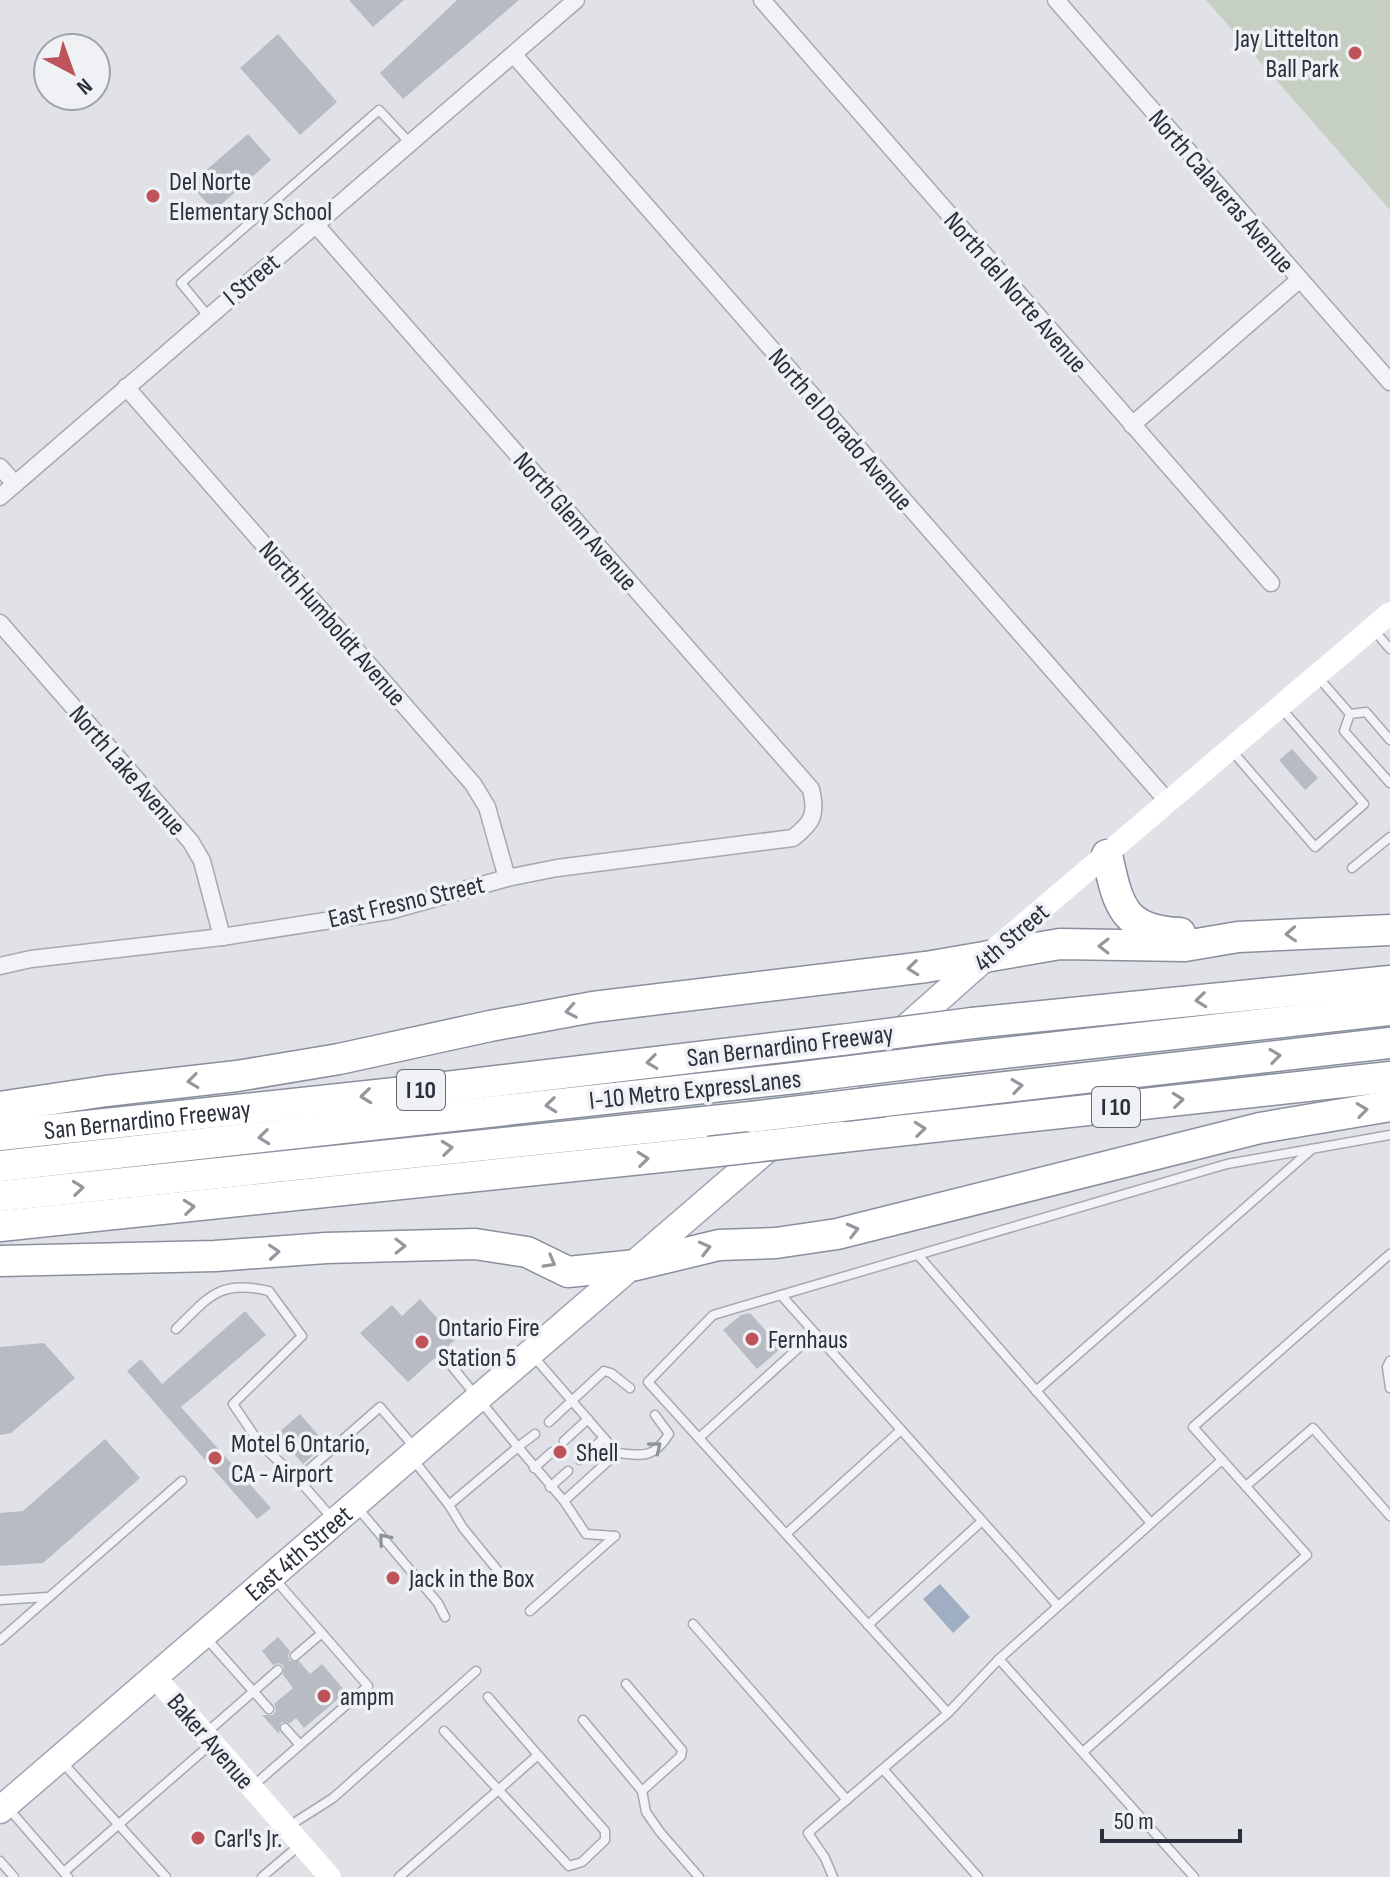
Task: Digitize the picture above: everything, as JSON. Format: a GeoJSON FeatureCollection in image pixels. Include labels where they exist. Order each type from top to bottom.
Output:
{"type":"FeatureCollection","features":[{"type":"Feature","properties":{"kind":"highway"},"geometry":{"type":"LineString","coordinates":[[1107,855],[1118,901],[1144,927],[1167,933],[1216,933],[1238,937]]}},
{"type":"Feature","properties":{"kind":"highway"},"geometry":{"type":"LineString","coordinates":[[0,1107],[237,1076],[593,1007],[926,967],[1060,944],[1185,946],[1238,937],[1390,930]]}},
{"type":"Feature","properties":{"kind":"highway","name":"San Bernardino Freeway"},"geometry":{"type":"LineString","coordinates":[[0,1135],[306,1103],[972,1023],[1390,981]]}},
{"type":"Feature","properties":{"kind":"highway","name":"I-10 Metro ExpressLanes"},"geometry":{"type":"LineString","coordinates":[[0,1166],[1390,1010]]}},
{"type":"Feature","properties":{"kind":"highway","name":"I-10 Metro ExpressLanes"},"geometry":{"type":"LineString","coordinates":[[0,1196],[751,1117],[1390,1043]]}},
{"type":"Feature","properties":{"kind":"highway","name":"I 10"},"geometry":{"type":"LineString","coordinates":[[0,1226],[1390,1077]]}},
{"type":"Feature","properties":{"kind":"highway"},"geometry":{"type":"LineString","coordinates":[[0,1261],[215,1256],[326,1248],[475,1244],[538,1255],[568,1272],[636,1265],[719,1245],[776,1243],[837,1234],[1260,1128],[1390,1106]]}},
{"type":"Feature","properties":{"kind":"main road","name":"4th Street"},"geometry":{"type":"LineString","coordinates":[[636,1265],[989,954],[1390,613]]}},
{"type":"Feature","properties":{"kind":"main road","name":"East 4th Street"},"geometry":{"type":"LineString","coordinates":[[3,1808],[636,1265]]}},
{"type":"Feature","properties":{"kind":"main road","name":"Baker Avenue"},"geometry":{"type":"LineString","coordinates":[[155,1677],[330,1877]]}},
{"type":"Feature","properties":{"kind":"street","name":"I Street"},"geometry":{"type":"LineString","coordinates":[[0,497],[576,0]]}},
{"type":"Feature","properties":{"kind":"street","name":"North del Norte Avenue"},"geometry":{"type":"LineString","coordinates":[[762,0],[1271,583]]}},
{"type":"Feature","properties":{"kind":"street","name":"North Calaveras Avenue"},"geometry":{"type":"LineString","coordinates":[[1056,0],[1390,382]]}},
{"type":"Feature","properties":{"kind":"street","name":"North el Dorado Avenue"},"geometry":{"type":"LineString","coordinates":[[514,55],[1169,803]]}},
{"type":"Feature","properties":{"kind":"street","name":"North Glenn Avenue"},"geometry":{"type":"LineString","coordinates":[[316,225],[811,789],[815,809],[808,826]]}},
{"type":"Feature","properties":{"kind":"street"},"geometry":{"type":"LineString","coordinates":[[1132,425],[1299,280]]}},
{"type":"Feature","properties":{"kind":"street","name":"North Humboldt Avenue"},"geometry":{"type":"LineString","coordinates":[[126,387],[473,784],[487,807],[507,878]]}},
{"type":"Feature","properties":{"kind":"street"},"geometry":{"type":"LineString","coordinates":[[0,467],[15,484]]}},
{"type":"Feature","properties":{"kind":"street","name":"North Lake Avenue"},"geometry":{"type":"LineString","coordinates":[[0,623],[191,842],[202,861],[222,937]]}},
{"type":"Feature","properties":{"kind":"street","name":"East Fresno Street"},"geometry":{"type":"LineString","coordinates":[[0,966],[31,959],[222,937],[389,911],[507,878],[557,868],[793,838],[808,826]]}},
{"type":"Feature","properties":{"kind":"lane"},"geometry":{"type":"LineString","coordinates":[[208,316],[181,283],[367,120],[379,110],[410,144]]}},
{"type":"Feature","properties":{"kind":"lane"},"geometry":{"type":"LineString","coordinates":[[1372,629],[1390,649]]}},
{"type":"Feature","properties":{"kind":"lane"},"geometry":{"type":"LineString","coordinates":[[1317,677],[1350,714]]}},
{"type":"Feature","properties":{"kind":"lane"},"geometry":{"type":"LineString","coordinates":[[1231,749],[1315,847],[1364,804],[1280,707]]}},
{"type":"Feature","properties":{"kind":"lane"},"geometry":{"type":"LineString","coordinates":[[1350,714],[1366,712],[1390,740]]}},
{"type":"Feature","properties":{"kind":"lane"},"geometry":{"type":"LineString","coordinates":[[1350,714],[1344,731],[1390,783]]}},
{"type":"Feature","properties":{"kind":"lane"},"geometry":{"type":"LineString","coordinates":[[1352,868],[1390,837]]}},
{"type":"Feature","properties":{"kind":"lane"},"geometry":{"type":"LineString","coordinates":[[948,1713],[648,1382],[713,1315],[1227,1164],[1390,1135]]}},
{"type":"Feature","properties":{"kind":"lane"},"geometry":{"type":"LineString","coordinates":[[1036,1391],[1313,1148]]}},
{"type":"Feature","properties":{"kind":"lane"},"geometry":{"type":"LineString","coordinates":[[1083,1752],[1307,1555],[1193,1427],[1390,1254]]}},
{"type":"Feature","properties":{"kind":"lane"},"geometry":{"type":"LineString","coordinates":[[918,1255],[1151,1523]]}},
{"type":"Feature","properties":{"kind":"lane"},"geometry":{"type":"LineString","coordinates":[[176,1329],[215,1291],[248,1286],[269,1291],[302,1336],[233,1404],[260,1444],[298,1479],[346,1514],[438,1603],[445,1617]]}},
{"type":"Feature","properties":{"kind":"lane"},"geometry":{"type":"LineString","coordinates":[[781,1295],[1058,1606]]}},
{"type":"Feature","properties":{"kind":"lane"},"geometry":{"type":"LineString","coordinates":[[699,1438],[815,1333]]}},
{"type":"Feature","properties":{"kind":"lane"},"geometry":{"type":"LineString","coordinates":[[441,1353],[564,1501],[586,1534],[615,1536],[530,1611]]}},
{"type":"Feature","properties":{"kind":"lane"},"geometry":{"type":"LineString","coordinates":[[532,1354],[617,1453],[644,1456],[661,1447],[669,1434],[655,1415]]}},
{"type":"Feature","properties":{"kind":"lane"},"geometry":{"type":"LineString","coordinates":[[1390,1361],[1387,1367],[1390,1388]]}},
{"type":"Feature","properties":{"kind":"lane"},"geometry":{"type":"LineString","coordinates":[[549,1422],[604,1371],[630,1388]]}},
{"type":"Feature","properties":{"kind":"lane"},"geometry":{"type":"LineString","coordinates":[[298,1479],[380,1407],[463,1528],[508,1583]]}},
{"type":"Feature","properties":{"kind":"lane"},"geometry":{"type":"LineString","coordinates":[[564,1441],[588,1419]]}},
{"type":"Feature","properties":{"kind":"lane"},"geometry":{"type":"LineString","coordinates":[[1246,1486],[1313,1428],[1390,1516]]}},
{"type":"Feature","properties":{"kind":"lane"},"geometry":{"type":"LineString","coordinates":[[786,1534],[901,1430]]}},
{"type":"Feature","properties":{"kind":"lane"},"geometry":{"type":"LineString","coordinates":[[449,1505],[535,1434]]}},
{"type":"Feature","properties":{"kind":"lane"},"geometry":{"type":"LineString","coordinates":[[580,1460],[604,1438]]}},
{"type":"Feature","properties":{"kind":"lane"},"geometry":{"type":"LineString","coordinates":[[534,1468],[552,1452]]}},
{"type":"Feature","properties":{"kind":"lane"},"geometry":{"type":"LineString","coordinates":[[564,1501],[617,1453]]}},
{"type":"Feature","properties":{"kind":"lane"},"geometry":{"type":"LineString","coordinates":[[833,1877],[825,1858],[808,1833],[948,1713],[999,1659],[1222,1460]]}},
{"type":"Feature","properties":{"kind":"lane"},"geometry":{"type":"LineString","coordinates":[[550,1487],[568,1471]]}},
{"type":"Feature","properties":{"kind":"lane"},"geometry":{"type":"LineString","coordinates":[[0,1640],[182,1481]]}},
{"type":"Feature","properties":{"kind":"lane"},"geometry":{"type":"LineString","coordinates":[[868,1625],[982,1521]]}},
{"type":"Feature","properties":{"kind":"lane"},"geometry":{"type":"LineString","coordinates":[[251,1787],[368,1686],[273,1577]]}},
{"type":"Feature","properties":{"kind":"lane"},"geometry":{"type":"LineString","coordinates":[[0,1600],[49,1597]]}},
{"type":"Feature","properties":{"kind":"lane"},"geometry":{"type":"LineString","coordinates":[[693,1624],[847,1800]]}},
{"type":"Feature","properties":{"kind":"lane"},"geometry":{"type":"LineString","coordinates":[[295,1656],[322,1633]]}},
{"type":"Feature","properties":{"kind":"lane"},"geometry":{"type":"LineString","coordinates":[[204,1635],[269,1709]]}},
{"type":"Feature","properties":{"kind":"lane"},"geometry":{"type":"LineString","coordinates":[[999,1659],[1194,1877]]}},
{"type":"Feature","properties":{"kind":"lane"},"geometry":{"type":"LineString","coordinates":[[3,1808],[66,1874],[278,1670]]}},
{"type":"Feature","properties":{"kind":"lane"},"geometry":{"type":"LineString","coordinates":[[262,1877],[294,1835],[476,1671]]}},
{"type":"Feature","properties":{"kind":"lane"},"geometry":{"type":"LineString","coordinates":[[626,1684],[682,1750],[681,1756],[642,1791]]}},
{"type":"Feature","properties":{"kind":"lane"},"geometry":{"type":"LineString","coordinates":[[444,1731],[569,1866],[582,1862],[605,1840],[605,1831],[488,1697]]}},
{"type":"Feature","properties":{"kind":"lane"},"geometry":{"type":"LineString","coordinates":[[583,1720],[642,1791],[646,1812],[699,1877]]}},
{"type":"Feature","properties":{"kind":"lane"},"geometry":{"type":"LineString","coordinates":[[285,1728],[300,1745]]}},
{"type":"Feature","properties":{"kind":"lane"},"geometry":{"type":"LineString","coordinates":[[399,1877],[538,1755]]}},
{"type":"Feature","properties":{"kind":"lane"},"geometry":{"type":"LineString","coordinates":[[59,1759],[166,1877]]}},
{"type":"Feature","properties":{"kind":"lane"},"geometry":{"type":"LineString","coordinates":[[883,1769],[978,1877]]}},
{"type":"Feature","properties":{"kind":"lane"},"geometry":{"type":"LineString","coordinates":[[0,1861],[14,1877]]}},
{"type":"Feature","properties":{"kind":"green space"},"geometry":{"type":"Polygon","coordinates":[[[1206,0],[1390,0],[1390,210],[1206,0]]]}},
{"type":"Feature","properties":{"kind":"water"},"geometry":{"type":"Polygon","coordinates":[[[940,1584],[970,1617],[953,1633],[923,1599],[940,1584]]]}},
{"type":"Feature","properties":{"kind":"building"},"geometry":{"type":"Polygon","coordinates":[[[349,0],[404,0],[373,27],[349,0]]]}},
{"type":"Feature","properties":{"kind":"building"},"geometry":{"type":"Polygon","coordinates":[[[457,0],[519,0],[403,99],[380,73],[457,0]]]}},
{"type":"Feature","properties":{"kind":"building"},"geometry":{"type":"Polygon","coordinates":[[[278,34],[337,102],[300,135],[240,68],[278,34]]]}},
{"type":"Feature","properties":{"kind":"building"},"geometry":{"type":"Polygon","coordinates":[[[248,134],[271,160],[214,211],[190,184],[248,134]]]}},
{"type":"Feature","properties":{"kind":"building"},"geometry":{"type":"Polygon","coordinates":[[[1292,749],[1318,778],[1305,790],[1279,760],[1292,749]]]}},
{"type":"Feature","properties":{"kind":"building","name":"Ontario Fire Station 5"},"geometry":{"type":"Polygon","coordinates":[[[420,1299],[456,1339],[446,1348],[436,1348],[436,1357],[408,1382],[360,1333],[392,1305],[402,1316],[420,1299]]]}},
{"type":"Feature","properties":{"kind":"building","name":"Motel 6 Ontario, CA - Airport"},"geometry":{"type":"Polygon","coordinates":[[[245,1311],[266,1335],[181,1407],[271,1508],[257,1519],[127,1371],[141,1359],[162,1384],[245,1311]]]}},
{"type":"Feature","properties":{"kind":"building","name":"Fernhaus"},"geometry":{"type":"Polygon","coordinates":[[[750,1313],[781,1348],[757,1369],[723,1330],[741,1315],[750,1313]]]}},
{"type":"Feature","properties":{"kind":"building"},"geometry":{"type":"Polygon","coordinates":[[[44,1343],[75,1378],[11,1433],[0,1435],[0,1347],[44,1343]]]}},
{"type":"Feature","properties":{"kind":"building"},"geometry":{"type":"Polygon","coordinates":[[[300,1414],[326,1444],[303,1464],[277,1434],[300,1414]]]}},
{"type":"Feature","properties":{"kind":"building"},"geometry":{"type":"Polygon","coordinates":[[[105,1439],[140,1478],[43,1563],[0,1566],[0,1513],[23,1511],[105,1439]]]}},
{"type":"Feature","properties":{"kind":"building"},"geometry":{"type":"Polygon","coordinates":[[[278,1637],[290,1651],[290,1661],[299,1661],[310,1674],[322,1664],[346,1692],[304,1728],[296,1718],[290,1723],[281,1722],[279,1734],[262,1715],[273,1715],[276,1710],[274,1704],[293,1688],[283,1675],[284,1666],[279,1663],[273,1665],[262,1651],[278,1637]]]}},
{"type":"Feature","properties":{"kind":"place","name":"Jay Littelton Ball Park"},"geometry":{"type":"Point","coordinates":[1355,53]}},
{"type":"Feature","properties":{"kind":"place","name":"Del Norte Elementary School"},"geometry":{"type":"Point","coordinates":[153,196]}},
{"type":"Feature","properties":{"kind":"place","name":"Fernhaus"},"geometry":{"type":"Point","coordinates":[752,1339]}},
{"type":"Feature","properties":{"kind":"place","name":"Ontario Fire Station 5"},"geometry":{"type":"Point","coordinates":[422,1342]}},
{"type":"Feature","properties":{"kind":"place","name":"Shell"},"geometry":{"type":"Point","coordinates":[560,1452]}},
{"type":"Feature","properties":{"kind":"place","name":"Motel 6 Ontario, CA - Airport"},"geometry":{"type":"Point","coordinates":[215,1458]}},
{"type":"Feature","properties":{"kind":"place","name":"Jack in the Box"},"geometry":{"type":"Point","coordinates":[393,1578]}},
{"type":"Feature","properties":{"kind":"place","name":"ampm"},"geometry":{"type":"Point","coordinates":[324,1696]}},
{"type":"Feature","properties":{"kind":"place","name":"Carl's Jr."},"geometry":{"type":"Point","coordinates":[198,1838]}}]}
